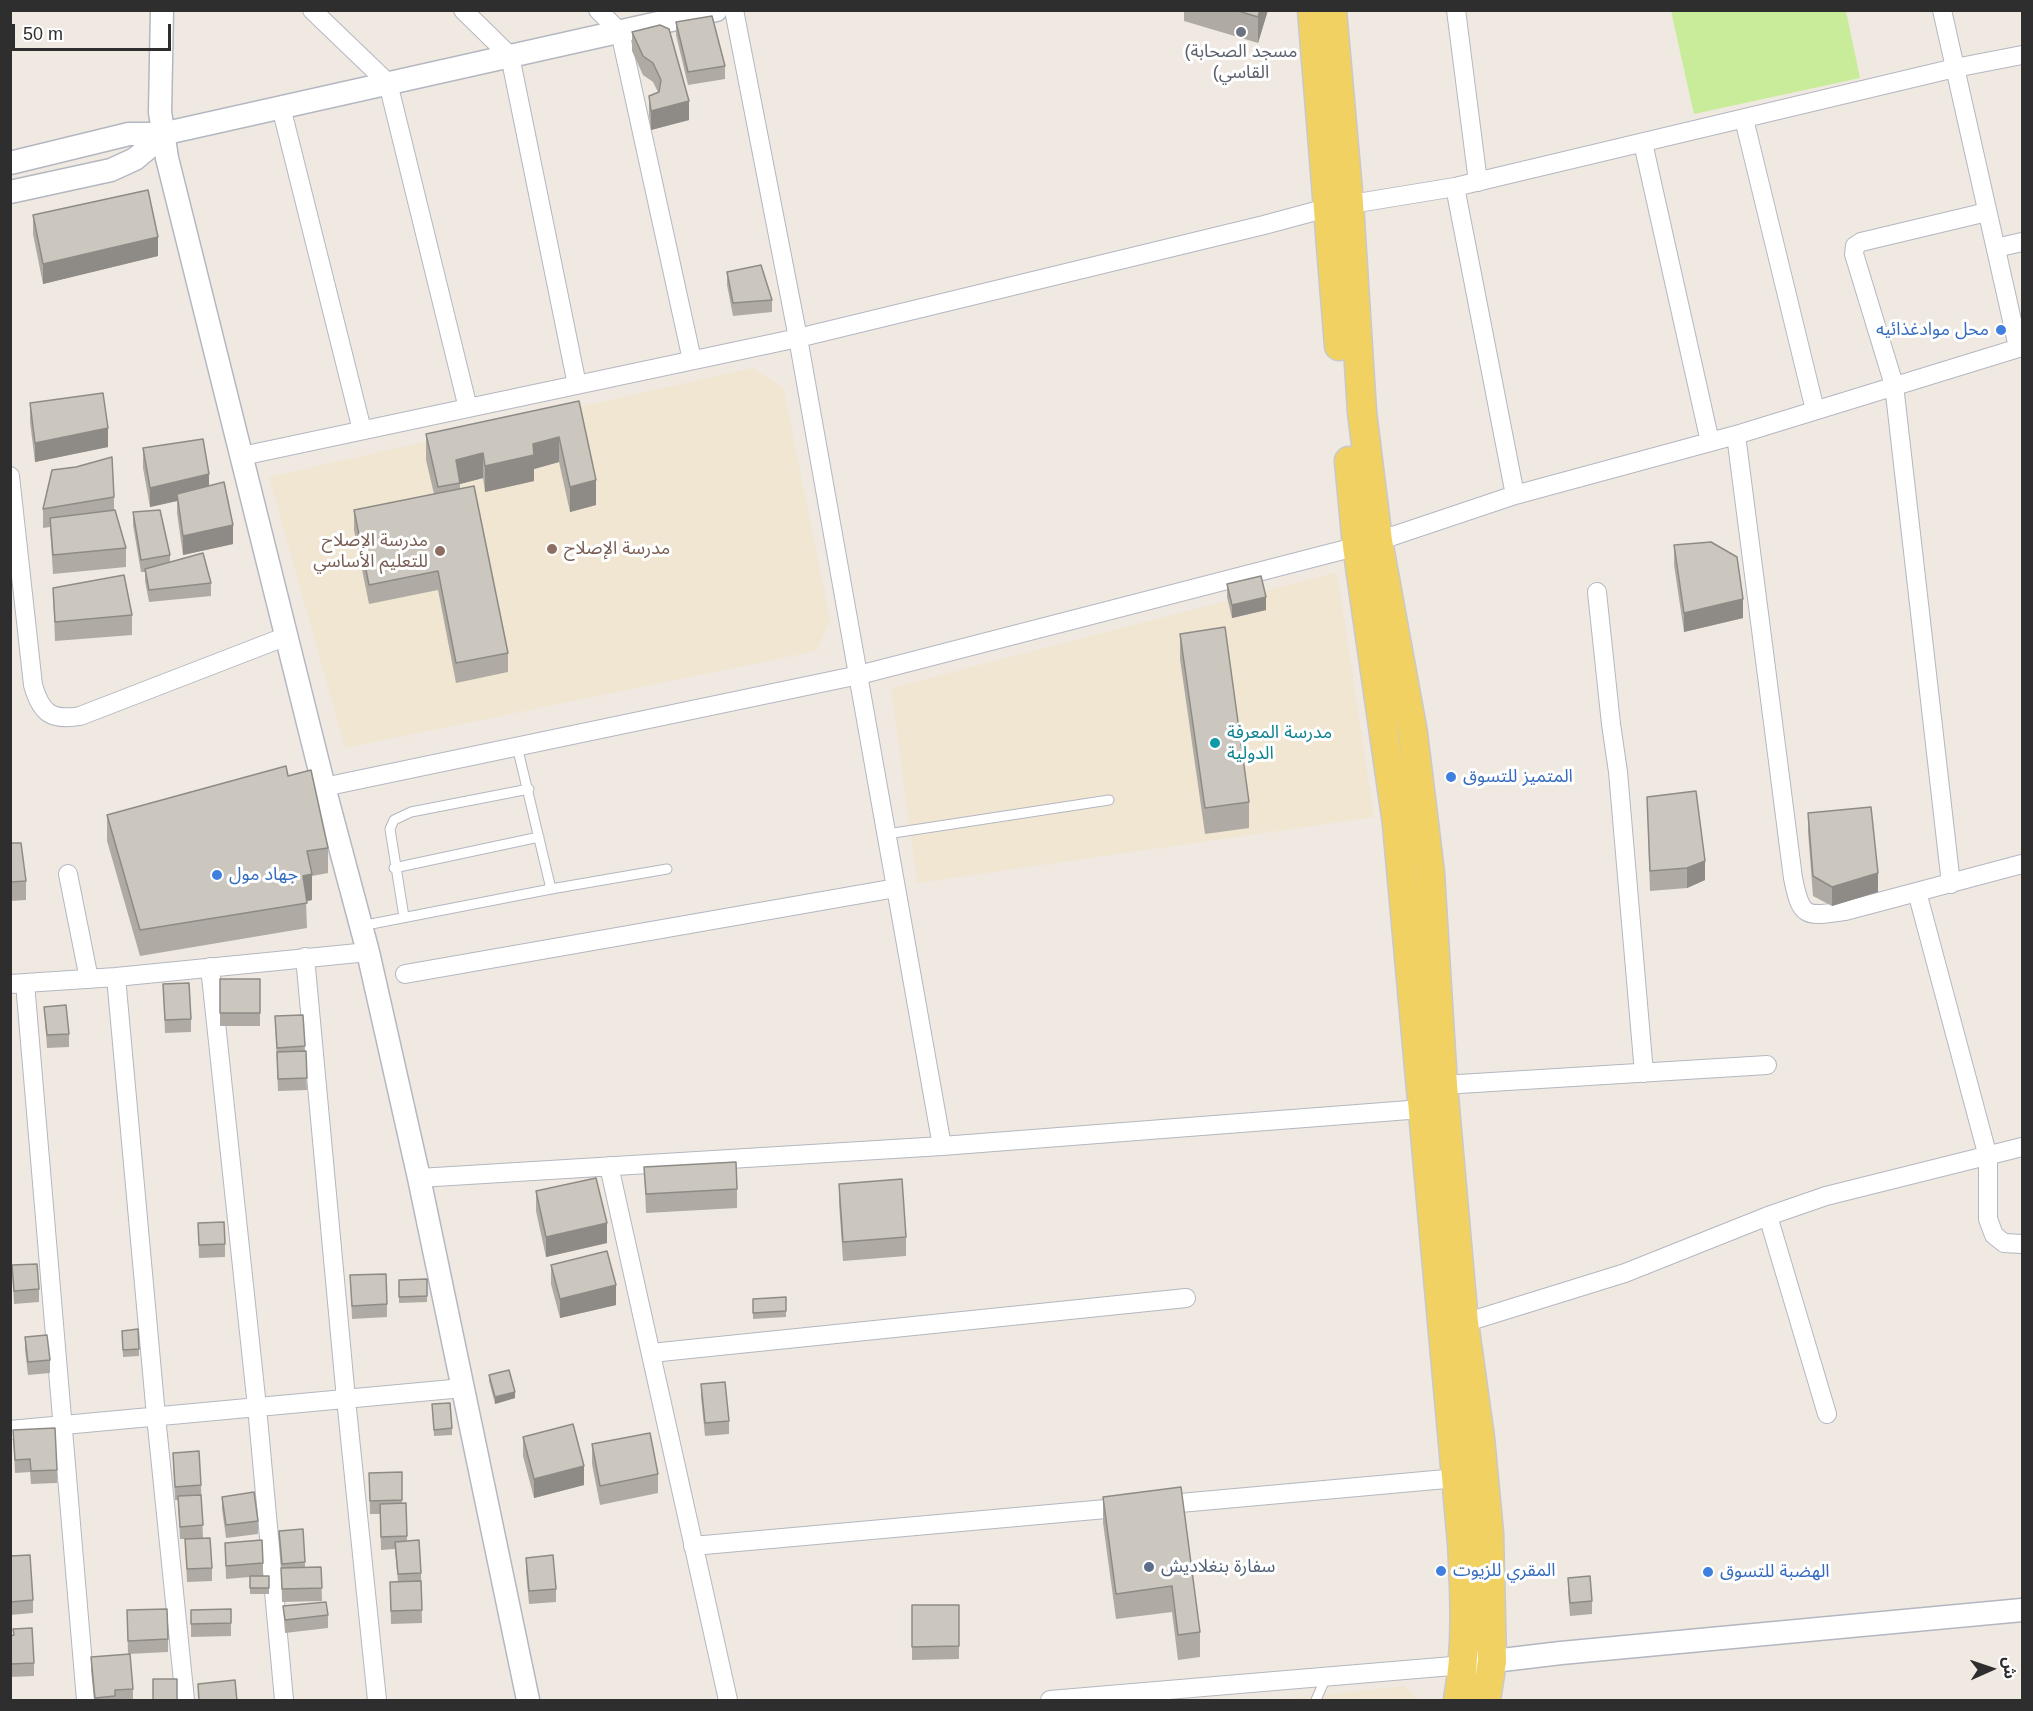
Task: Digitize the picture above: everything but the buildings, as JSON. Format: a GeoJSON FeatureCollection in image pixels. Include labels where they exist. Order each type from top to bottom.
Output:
{"type":"FeatureCollection","features":[{"type":"Feature","properties":{"kind":"main road"},"geometry":{"type":"LineString","coordinates":[[1312,10],[1338,206],[1456,1478],[1466,1601],[1464,1665],[1458,1701]]}},
{"type":"Feature","properties":{"kind":"main road"},"geometry":{"type":"LineString","coordinates":[[1332,10],[1338,206]]}},
{"type":"Feature","properties":{"kind":"main road"},"geometry":{"type":"LineString","coordinates":[[1368,543],[1413,733],[1426,833],[1443,1085],[1464,1323],[1480,1438],[1489,1533],[1492,1661],[1486,1701]]}},
{"type":"Feature","properties":{"kind":"street"},"geometry":{"type":"LineString","coordinates":[[162,10],[159,91],[162,134],[324,787],[368,952],[419,1178],[528,1701]]}},
{"type":"Feature","properties":{"kind":"street"},"geometry":{"type":"LineString","coordinates":[[312,10],[388,84],[468,408]]}},
{"type":"Feature","properties":{"kind":"street"},"geometry":{"type":"LineString","coordinates":[[463,10],[510,56],[578,385]]}},
{"type":"Feature","properties":{"kind":"street"},"geometry":{"type":"LineString","coordinates":[[598,10],[620,32],[692,360]]}},
{"type":"Feature","properties":{"kind":"street"},"geometry":{"type":"LineString","coordinates":[[10,163],[118,136],[139,133],[162,134],[716,10]]}},
{"type":"Feature","properties":{"kind":"street"},"geometry":{"type":"LineString","coordinates":[[734,10],[798,338],[942,1146]]}},
{"type":"Feature","properties":{"kind":"street"},"geometry":{"type":"LineString","coordinates":[[1456,10],[1478,182]]}},
{"type":"Feature","properties":{"kind":"street"},"geometry":{"type":"LineString","coordinates":[[324,787],[859,675],[1368,543],[1515,495],[1736,435],[2020,347],[1942,10]]}},
{"type":"Feature","properties":{"kind":"street"},"geometry":{"type":"LineString","coordinates":[[242,456],[798,338],[1338,206],[1478,182],[1955,68],[2022,55]]}},
{"type":"Feature","properties":{"kind":"street"},"geometry":{"type":"LineString","coordinates":[[281,107],[362,430]]}},
{"type":"Feature","properties":{"kind":"street"},"geometry":{"type":"LineString","coordinates":[[1744,119],[1815,410]]}},
{"type":"Feature","properties":{"kind":"street"},"geometry":{"type":"LineString","coordinates":[[10,192],[111,171],[135,159],[162,134]]}},
{"type":"Feature","properties":{"kind":"street"},"geometry":{"type":"LineString","coordinates":[[1643,143],[1710,442]]}},
{"type":"Feature","properties":{"kind":"street"},"geometry":{"type":"LineString","coordinates":[[1455,187],[1515,495]]}},
{"type":"Feature","properties":{"kind":"street"},"geometry":{"type":"LineString","coordinates":[[1951,884],[1894,385],[1854,255],[1855,246],[1861,243],[1987,212]]}},
{"type":"Feature","properties":{"kind":"street"},"geometry":{"type":"LineString","coordinates":[[1996,248],[2022,242]]}},
{"type":"Feature","properties":{"kind":"street"},"geometry":{"type":"LineString","coordinates":[[1736,435],[1792,878],[1798,903],[1806,912],[1822,915],[1845,911],[2022,864]]}},
{"type":"Feature","properties":{"kind":"street"},"geometry":{"type":"LineString","coordinates":[[10,476],[18,613],[38,703],[48,713],[64,719],[80,716],[287,636]]}},
{"type":"Feature","properties":{"kind":"street"},"geometry":{"type":"LineString","coordinates":[[1597,592],[1618,772],[1644,1073]]}},
{"type":"Feature","properties":{"kind":"street"},"geometry":{"type":"LineString","coordinates":[[68,874],[89,979]]}},
{"type":"Feature","properties":{"kind":"street"},"geometry":{"type":"LineString","coordinates":[[405,974],[896,888]]}},
{"type":"Feature","properties":{"kind":"street"},"geometry":{"type":"LineString","coordinates":[[1917,892],[1988,1157],[1988,1219],[1994,1235],[2004,1243],[2022,1245]]}},
{"type":"Feature","properties":{"kind":"street"},"geometry":{"type":"LineString","coordinates":[[86,1701],[64,1425],[18,983],[116,977],[368,952]]}},
{"type":"Feature","properties":{"kind":"street"},"geometry":{"type":"LineString","coordinates":[[305,957],[377,1701]]}},
{"type":"Feature","properties":{"kind":"street"},"geometry":{"type":"LineString","coordinates":[[210,967],[257,1407],[284,1701]]}},
{"type":"Feature","properties":{"kind":"street"},"geometry":{"type":"LineString","coordinates":[[116,977],[156,1416],[185,1701]]}},
{"type":"Feature","properties":{"kind":"street"},"geometry":{"type":"LineString","coordinates":[[1443,1085],[1767,1065]]}},
{"type":"Feature","properties":{"kind":"street"},"geometry":{"type":"LineString","coordinates":[[419,1178],[942,1146],[1422,1109]]}},
{"type":"Feature","properties":{"kind":"street"},"geometry":{"type":"LineString","coordinates":[[1464,1323],[1625,1273],[1768,1215],[1860,1186],[2022,1147]]}},
{"type":"Feature","properties":{"kind":"street"},"geometry":{"type":"LineString","coordinates":[[609,1166],[728,1701]]}},
{"type":"Feature","properties":{"kind":"street"},"geometry":{"type":"LineString","coordinates":[[1768,1215],[1827,1414]]}},
{"type":"Feature","properties":{"kind":"street"},"geometry":{"type":"LineString","coordinates":[[651,1353],[1186,1298]]}},
{"type":"Feature","properties":{"kind":"street"},"geometry":{"type":"LineString","coordinates":[[10,1430],[463,1388]]}},
{"type":"Feature","properties":{"kind":"street"},"geometry":{"type":"LineString","coordinates":[[693,1546],[1456,1478]]}},
{"type":"Feature","properties":{"kind":"street"},"geometry":{"type":"LineString","coordinates":[[1050,1701],[1464,1665],[1561,1653],[2022,1610]]}},
{"type":"Feature","properties":{"kind":"lane"},"geometry":{"type":"LineString","coordinates":[[517,746],[551,889]]}},
{"type":"Feature","properties":{"kind":"lane"},"geometry":{"type":"LineString","coordinates":[[404,917],[394,868],[390,829],[394,820],[411,812],[529,789]]}},
{"type":"Feature","properties":{"kind":"lane"},"geometry":{"type":"LineString","coordinates":[[887,834],[1109,800]]}},
{"type":"Feature","properties":{"kind":"lane"},"geometry":{"type":"LineString","coordinates":[[394,868],[539,837]]}},
{"type":"Feature","properties":{"kind":"lane"},"geometry":{"type":"LineString","coordinates":[[361,926],[667,869]]}},
{"type":"Feature","properties":{"kind":"lane"},"geometry":{"type":"LineString","coordinates":[[1316,1701],[1326,1677]]}},
{"type":"Feature","properties":{"kind":"shaded area","name":"مدرسة الإصلاح"},"geometry":{"type":"Polygon","coordinates":[[[752,368],[783,387],[830,621],[816,651],[345,748],[269,477],[752,368]]]}},
{"type":"Feature","properties":{"kind":"shaded area"},"geometry":{"type":"Polygon","coordinates":[[[1337,572],[1374,817],[917,883],[891,688],[1337,572]]]}},
{"type":"Feature","properties":{"kind":"shaded area"},"geometry":{"type":"Polygon","coordinates":[[[1405,1686],[1418,1700],[1274,1700],[1405,1686]]]}},
{"type":"Feature","properties":{"kind":"green space"},"geometry":{"type":"Polygon","coordinates":[[[1671,11],[1846,11],[1860,78],[1694,114],[1671,11]]]}},
{"type":"Feature","properties":{"kind":"place","name":"(مسجد الصحابة (القاسي"},"geometry":{"type":"Point","coordinates":[1241,32]}},
{"type":"Feature","properties":{"kind":"place","name":"محل موادغذائيه"},"geometry":{"type":"Point","coordinates":[2001,330]}},
{"type":"Feature","properties":{"kind":"place","name":"مدرسة الإصلاح"},"geometry":{"type":"Point","coordinates":[552,549]}},
{"type":"Feature","properties":{"kind":"place","name":"مدرسة الإصلاح للتعليم الأساسي"},"geometry":{"type":"Point","coordinates":[440,551]}},
{"type":"Feature","properties":{"kind":"place","name":"مدرسة المعرفة الدولية"},"geometry":{"type":"Point","coordinates":[1215,743]}},
{"type":"Feature","properties":{"kind":"place","name":"المتميز للتسوق"},"geometry":{"type":"Point","coordinates":[1451,777]}},
{"type":"Feature","properties":{"kind":"place","name":"جهاد مول"},"geometry":{"type":"Point","coordinates":[217,875]}},
{"type":"Feature","properties":{"kind":"place","name":"سفارة بنغلاديش"},"geometry":{"type":"Point","coordinates":[1149,1567]}},
{"type":"Feature","properties":{"kind":"place","name":"المقري للزيوت"},"geometry":{"type":"Point","coordinates":[1441,1571]}},
{"type":"Feature","properties":{"kind":"place","name":"الهضبة للتسوق"},"geometry":{"type":"Point","coordinates":[1708,1572]}}]}
